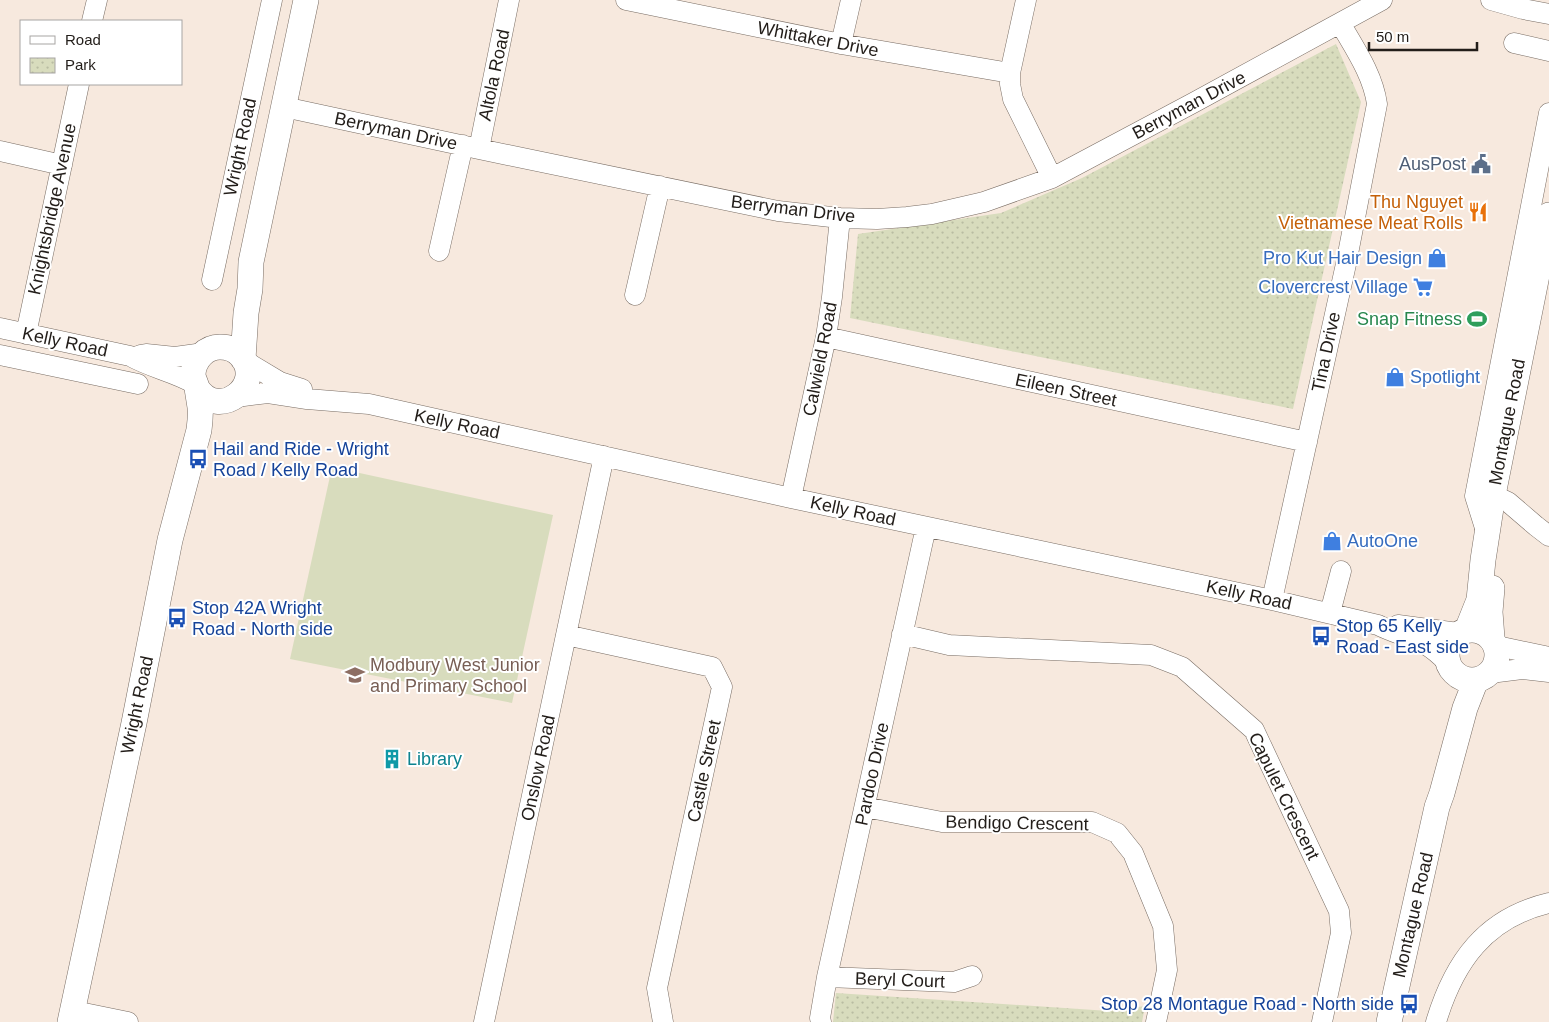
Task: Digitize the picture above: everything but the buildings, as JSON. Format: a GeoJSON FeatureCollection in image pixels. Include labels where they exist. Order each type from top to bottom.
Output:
{"type":"FeatureCollection","features":[{"type":"Feature","properties":{"kind":"main road","name":"Wright Road"},"geometry":{"type":"LineString","coordinates":[[244,360],[251,262],[304,11]]}},
{"type":"Feature","properties":{"kind":"main road","name":"Montague Road"},"geometry":{"type":"LineString","coordinates":[[1494,642],[1490,622],[1491,595],[1500,499],[1549,215]]}},
{"type":"Feature","properties":{"kind":"main road","name":"Wright Road"},"geometry":{"type":"LineString","coordinates":[[209,350],[228,329],[240,286],[251,262]]}},
{"type":"Feature","properties":{"kind":"main road","name":"Montague Road"},"geometry":{"type":"LineString","coordinates":[[1463,631],[1479,600],[1486,531],[1500,499],[1549,294]]}},
{"type":"Feature","properties":{"kind":"main road"},"geometry":{"type":"LineString","coordinates":[[223,347],[231,349],[244,360],[248,371],[247,381],[243,390],[233,398],[220,402],[211,400],[203,395],[196,386],[193,372],[194,367],[200,357],[209,350],[223,347]]}},
{"type":"Feature","properties":{"kind":"main road","name":"Wright Road"},"geometry":{"type":"LineString","coordinates":[[79,1019],[170,540],[199,430],[201,416],[196,386]]}},
{"type":"Feature","properties":{"kind":"main road","name":"Wright Road"},"geometry":{"type":"LineString","coordinates":[[79,1019],[193,504],[211,435],[223,410],[233,398]]}},
{"type":"Feature","properties":{"kind":"main road"},"geometry":{"type":"LineString","coordinates":[[1473,629],[1483,631],[1494,642],[1498,652],[1496,663],[1467,672],[1447,656],[1450,643],[1463,631],[1473,629]]}},
{"type":"Feature","properties":{"kind":"main road","name":"Montague Road"},"geometry":{"type":"LineString","coordinates":[[1389,1022],[1437,807],[1465,708],[1467,672]]}},
{"type":"Feature","properties":{"kind":"street"},"geometry":{"type":"LineString","coordinates":[[92,20],[97,0]]}},
{"type":"Feature","properties":{"kind":"street","name":"Altola Road"},"geometry":{"type":"LineString","coordinates":[[439,251],[471,147],[509,0]]}},
{"type":"Feature","properties":{"kind":"street","name":"Whittaker Drive"},"geometry":{"type":"LineString","coordinates":[[626,0],[841,44],[1010,73]]}},
{"type":"Feature","properties":{"kind":"street"},"geometry":{"type":"LineString","coordinates":[[841,44],[851,0]]}},
{"type":"Feature","properties":{"kind":"street"},"geometry":{"type":"LineString","coordinates":[[1026,0],[1010,73],[1010,84],[1013,99],[1052,178]]}},
{"type":"Feature","properties":{"kind":"street","name":"Berryman Drive"},"geometry":{"type":"LineString","coordinates":[[284,107],[778,211],[840,218],[877,219],[932,214],[992,200],[1052,178],[1382,0]]}},
{"type":"Feature","properties":{"kind":"street"},"geometry":{"type":"LineString","coordinates":[[1491,0],[1549,14]]}},
{"type":"Feature","properties":{"kind":"street","name":"Wright Road"},"geometry":{"type":"LineString","coordinates":[[212,280],[270,7],[304,11]]}},
{"type":"Feature","properties":{"kind":"street","name":"Tina Drive"},"geometry":{"type":"LineString","coordinates":[[1272,600],[1346,264],[1377,104],[1372,83],[1365,67],[1340,23]]}},
{"type":"Feature","properties":{"kind":"street"},"geometry":{"type":"LineString","coordinates":[[1514,43],[1549,51]]}},
{"type":"Feature","properties":{"kind":"street","name":"Knightsbridge Avenue"},"geometry":{"type":"LineString","coordinates":[[26,334],[79,85]]}},
{"type":"Feature","properties":{"kind":"street"},"geometry":{"type":"LineString","coordinates":[[1486,531],[1475,496],[1549,113]]}},
{"type":"Feature","properties":{"kind":"street"},"geometry":{"type":"LineString","coordinates":[[0,152],[62,165]]}},
{"type":"Feature","properties":{"kind":"street"},"geometry":{"type":"LineString","coordinates":[[635,295],[660,186]]}},
{"type":"Feature","properties":{"kind":"street","name":"Calwield Road"},"geometry":{"type":"LineString","coordinates":[[791,498],[826,337],[840,218]]}},
{"type":"Feature","properties":{"kind":"street","name":"Kelly Road"},"geometry":{"type":"LineString","coordinates":[[0,328],[130,356],[142,363],[179,375],[196,386]]}},
{"type":"Feature","properties":{"kind":"street","name":"Eileen Street"},"geometry":{"type":"LineString","coordinates":[[826,337],[1307,442]]}},
{"type":"Feature","properties":{"kind":"street","name":"Kelly Road"},"geometry":{"type":"LineString","coordinates":[[130,356],[146,354],[175,356],[209,350]]}},
{"type":"Feature","properties":{"kind":"street","name":"Kelly Road"},"geometry":{"type":"LineString","coordinates":[[0,355],[138,384]]}},
{"type":"Feature","properties":{"kind":"street","name":"Kelly Road"},"geometry":{"type":"LineString","coordinates":[[244,360],[280,382],[308,390],[327,400]]}},
{"type":"Feature","properties":{"kind":"street","name":"Kelly Road"},"geometry":{"type":"LineString","coordinates":[[233,398],[268,393],[307,399],[369,404],[791,498],[1272,600],[1378,625],[1426,645],[1467,672]]}},
{"type":"Feature","properties":{"kind":"street","name":"Onslow Road"},"geometry":{"type":"LineString","coordinates":[[484,1022],[604,456]]}},
{"type":"Feature","properties":{"kind":"street"},"geometry":{"type":"LineString","coordinates":[[1500,499],[1543,531]]}},
{"type":"Feature","properties":{"kind":"street","name":"Pardoo Drive"},"geometry":{"type":"LineString","coordinates":[[821,1022],[820,1018],[827,977],[926,527]]}},
{"type":"Feature","properties":{"kind":"street"},"geometry":{"type":"LineString","coordinates":[[1330,613],[1341,570]]}},
{"type":"Feature","properties":{"kind":"street","name":"Kelly Road"},"geometry":{"type":"LineString","coordinates":[[1378,625],[1392,624],[1463,631]]}},
{"type":"Feature","properties":{"kind":"street","name":"Capulet Crescent"},"geometry":{"type":"LineString","coordinates":[[902,634],[948,645],[1151,655],[1182,667],[1254,730],[1339,911],[1341,933],[1322,1022]]}},
{"type":"Feature","properties":{"kind":"street","name":"Castle Street"},"geometry":{"type":"LineString","coordinates":[[566,635],[712,667],[722,687],[657,988],[663,1022]]}},
{"type":"Feature","properties":{"kind":"street"},"geometry":{"type":"LineString","coordinates":[[1494,642],[1549,657]]}},
{"type":"Feature","properties":{"kind":"street"},"geometry":{"type":"LineString","coordinates":[[1467,672],[1522,669],[1549,672]]}},
{"type":"Feature","properties":{"kind":"street","name":"Bendigo Crescent"},"geometry":{"type":"LineString","coordinates":[[865,807],[942,822],[1092,822],[1118,833],[1133,853],[1163,926],[1168,970],[1156,1022]]}},
{"type":"Feature","properties":{"kind":"street"},"geometry":{"type":"LineString","coordinates":[[1436,1022],[1443,998],[1454,974],[1475,944],[1510,918],[1524,911],[1549,903]]}},
{"type":"Feature","properties":{"kind":"street","name":"Beryl Court"},"geometry":{"type":"LineString","coordinates":[[827,977],[954,982],[972,976]]}},
{"type":"Feature","properties":{"kind":"street"},"geometry":{"type":"LineString","coordinates":[[79,1019],[128,1022]]}},
{"type":"Feature","properties":{"kind":"green space"},"geometry":{"type":"Polygon","coordinates":[[[1336,44],[1361,102],[1293,409],[850,318],[858,234],[1001,213],[1082,178],[1336,44]]]}},
{"type":"Feature","properties":{"kind":"green space"},"geometry":{"type":"Polygon","coordinates":[[[332,467],[553,515],[512,703],[290,659],[332,467]]]}},
{"type":"Feature","properties":{"kind":"green space"},"geometry":{"type":"Polygon","coordinates":[[[836,993],[1109,1011],[1145,1006],[1142,1022],[833,1022],[836,993]]]}},
{"type":"Feature","properties":{"kind":"place","name":"AusPost"},"geometry":{"type":"Point","coordinates":[1481,164]}},
{"type":"Feature","properties":{"kind":"place","name":"Thu Nguyet Vietnamese Meat Rolls"},"geometry":{"type":"Point","coordinates":[1478,212]}},
{"type":"Feature","properties":{"kind":"place","name":"Pro Kut Hair Design"},"geometry":{"type":"Point","coordinates":[1437,258]}},
{"type":"Feature","properties":{"kind":"place","name":"Clovercrest Village"},"geometry":{"type":"Point","coordinates":[1423,287]}},
{"type":"Feature","properties":{"kind":"place","name":"Snap Fitness"},"geometry":{"type":"Point","coordinates":[1477,319]}},
{"type":"Feature","properties":{"kind":"place","name":"Spotlight"},"geometry":{"type":"Point","coordinates":[1395,377]}},
{"type":"Feature","properties":{"kind":"place","name":"Hail and Ride - Wright Road / Kelly Road"},"geometry":{"type":"Point","coordinates":[198,459]}},
{"type":"Feature","properties":{"kind":"place","name":"AutoOne"},"geometry":{"type":"Point","coordinates":[1332,541]}},
{"type":"Feature","properties":{"kind":"place","name":"Stop 42A Wright Road - North side"},"geometry":{"type":"Point","coordinates":[177,618]}},
{"type":"Feature","properties":{"kind":"place","name":"Stop 65 Kelly Road - East side"},"geometry":{"type":"Point","coordinates":[1321,636]}},
{"type":"Feature","properties":{"kind":"place","name":"Modbury West Junior and Primary School"},"geometry":{"type":"Point","coordinates":[355,675]}},
{"type":"Feature","properties":{"kind":"place","name":"Library"},"geometry":{"type":"Point","coordinates":[392,759]}},
{"type":"Feature","properties":{"kind":"place","name":"Stop 28 Montague Road - North side"},"geometry":{"type":"Point","coordinates":[1409,1004]}}]}
